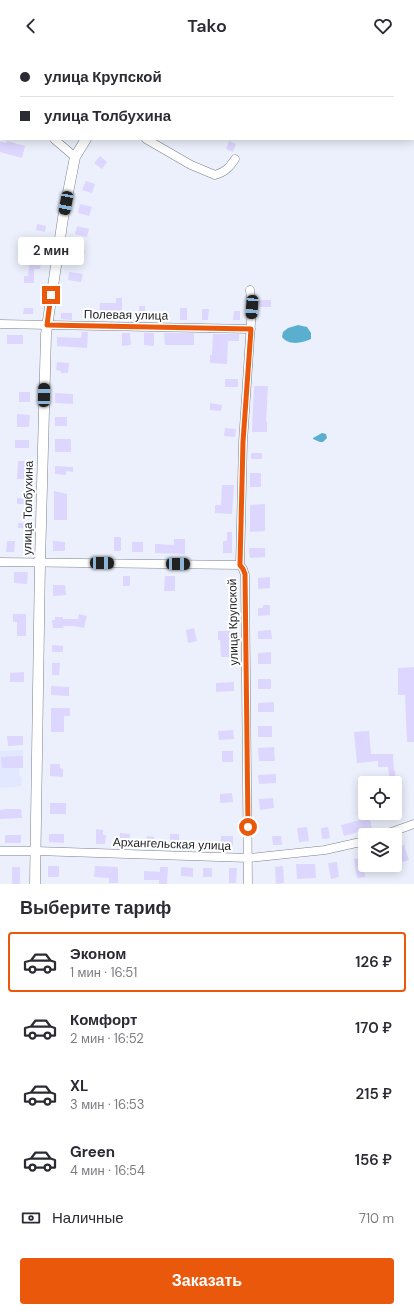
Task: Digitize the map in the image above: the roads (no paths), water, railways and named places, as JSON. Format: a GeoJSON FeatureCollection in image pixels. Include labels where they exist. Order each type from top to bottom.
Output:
{"type":"FeatureCollection","features":[{"type":"Feature","properties":{"kind":"main road","name":"улица Толбухина"},"geometry":{"type":"LineString","coordinates":[[35,884],[40,562],[47,325],[63,218],[75,157],[85,140]]}},
{"type":"Feature","properties":{"kind":"street"},"geometry":{"type":"LineString","coordinates":[[55,140],[75,157]]}},
{"type":"Feature","properties":{"kind":"street"},"geometry":{"type":"LineString","coordinates":[[148,140],[191,165],[215,175],[223,173],[230,167],[235,159]]}},
{"type":"Feature","properties":{"kind":"street","name":"улица Крупской"},"geometry":{"type":"LineString","coordinates":[[248,884],[249,858],[245,574],[240,565],[243,442],[252,307],[250,290]]}},
{"type":"Feature","properties":{"kind":"street","name":"Полевая улица"},"geometry":{"type":"LineString","coordinates":[[0,324],[251,329]]}},
{"type":"Feature","properties":{"kind":"street"},"geometry":{"type":"LineString","coordinates":[[0,562],[240,565]]}},
{"type":"Feature","properties":{"kind":"street"},"geometry":{"type":"LineString","coordinates":[[402,828],[414,824]]}},
{"type":"Feature","properties":{"kind":"street","name":"Архангельская улица"},"geometry":{"type":"LineString","coordinates":[[0,851],[249,858],[326,850],[358,844]]}},
{"type":"Feature","properties":{"kind":"water"},"geometry":{"type":"Polygon","coordinates":[[[298,325],[307,327],[311,333],[311,339],[304,342],[292,343],[288,342],[282,337],[283,332],[288,328],[298,325]]]}},
{"type":"Feature","properties":{"kind":"water"},"geometry":{"type":"Polygon","coordinates":[[[322,433],[326,434],[327,438],[323,442],[313,439],[313,438],[322,433]]]}}]}
